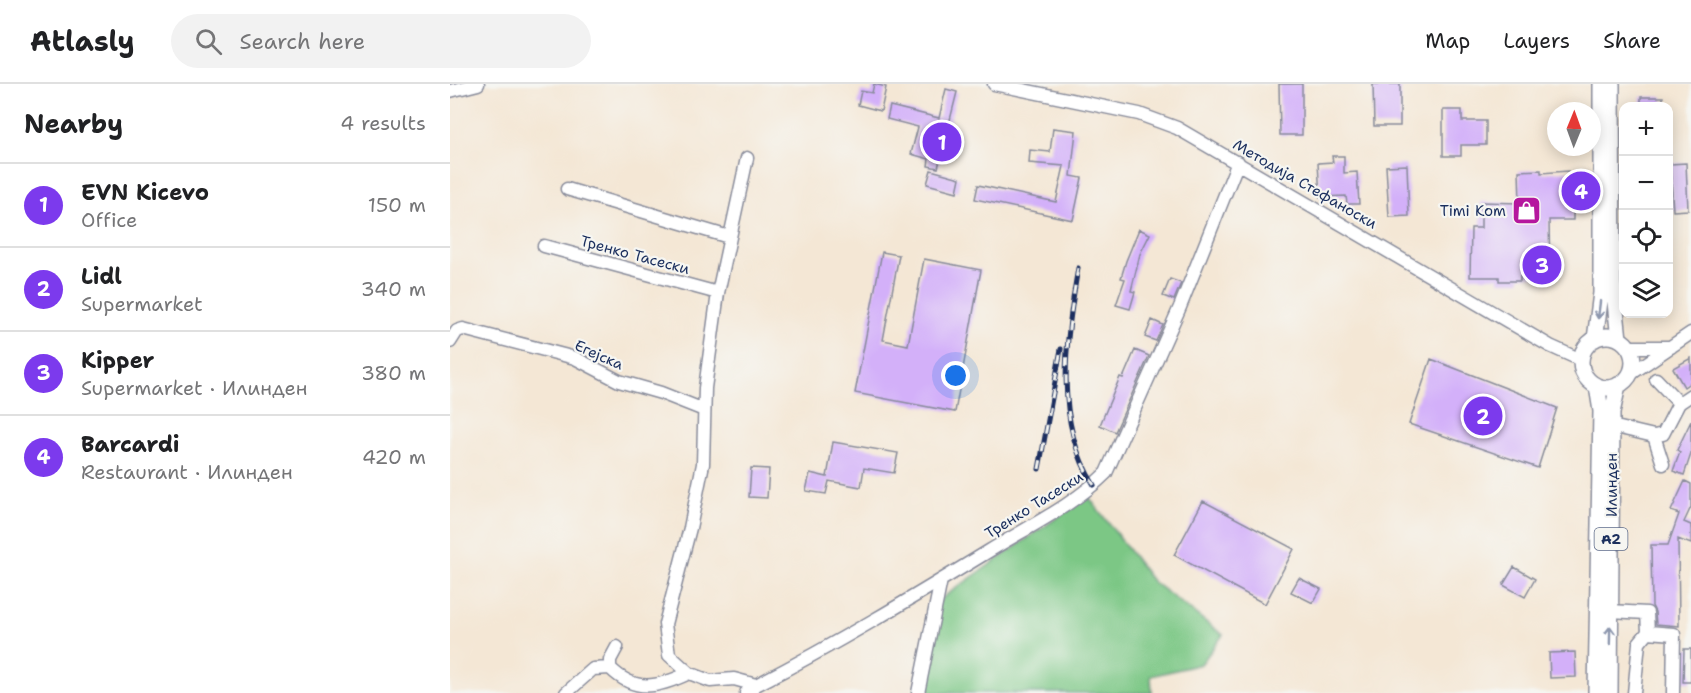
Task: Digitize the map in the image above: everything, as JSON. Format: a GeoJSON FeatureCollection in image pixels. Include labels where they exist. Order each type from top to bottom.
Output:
{"type":"FeatureCollection","features":[{"type":"Feature","properties":{"kind":"main road"},"geometry":{"type":"LineString","coordinates":[[1594,339],[1599,312],[1602,247],[1600,84]]}},
{"type":"Feature","properties":{"kind":"main road","name":"Илинден"},"geometry":{"type":"LineString","coordinates":[[1610,693],[1612,413],[1633,361],[1623,343],[1613,283],[1612,84]]}},
{"type":"Feature","properties":{"kind":"main road"},"geometry":{"type":"LineString","coordinates":[[1581,360],[1583,352],[1594,339],[1602,336],[1623,343]]}},
{"type":"Feature","properties":{"kind":"main road","name":"Илинден"},"geometry":{"type":"LineString","coordinates":[[1581,360],[1585,375],[1597,386],[1601,413],[1596,693]]}},
{"type":"Feature","properties":{"kind":"main road"},"geometry":{"type":"LineString","coordinates":[[1597,386],[1624,380]]}},
{"type":"Feature","properties":{"kind":"street"},"geometry":{"type":"LineString","coordinates":[[450,91],[478,84]]}},
{"type":"Feature","properties":{"kind":"street","name":"Методија Стефаноски"},"geometry":{"type":"LineString","coordinates":[[994,84],[1139,114],[1177,128],[1550,346],[1581,360]]}},
{"type":"Feature","properties":{"kind":"street"},"geometry":{"type":"LineString","coordinates":[[747,158],[718,293],[705,410],[701,475],[665,624],[669,655],[689,673],[710,681],[734,679],[751,689]]}},
{"type":"Feature","properties":{"kind":"street","name":"Тренко Тасески"},"geometry":{"type":"LineString","coordinates":[[751,689],[846,639],[1094,485],[1107,473],[1180,307],[1238,162]]}},
{"type":"Feature","properties":{"kind":"street"},"geometry":{"type":"LineString","coordinates":[[567,189],[729,237]]}},
{"type":"Feature","properties":{"kind":"street","name":"Тренко Тасески"},"geometry":{"type":"LineString","coordinates":[[544,246],[718,293]]}},
{"type":"Feature","properties":{"kind":"street","name":"Егејска"},"geometry":{"type":"LineString","coordinates":[[450,342],[457,331],[463,329],[575,358],[619,381],[661,393],[705,410]]}},
{"type":"Feature","properties":{"kind":"street"},"geometry":{"type":"LineString","coordinates":[[1624,380],[1691,333]]}},
{"type":"Feature","properties":{"kind":"street"},"geometry":{"type":"LineString","coordinates":[[1623,343],[1671,347]]}},
{"type":"Feature","properties":{"kind":"street"},"geometry":{"type":"LineString","coordinates":[[1656,379],[1679,403]]}},
{"type":"Feature","properties":{"kind":"street"},"geometry":{"type":"LineString","coordinates":[[1620,428],[1654,436],[1663,434],[1679,403],[1691,395]]}},
{"type":"Feature","properties":{"kind":"street"},"geometry":{"type":"LineString","coordinates":[[1654,436],[1663,464]]}},
{"type":"Feature","properties":{"kind":"street"},"geometry":{"type":"LineString","coordinates":[[918,693],[941,580]]}},
{"type":"Feature","properties":{"kind":"street"},"geometry":{"type":"LineString","coordinates":[[1610,611],[1647,613],[1648,632],[1639,643],[1634,693]]}},
{"type":"Feature","properties":{"kind":"street"},"geometry":{"type":"LineString","coordinates":[[1648,632],[1674,634],[1673,693]]}},
{"type":"Feature","properties":{"kind":"street"},"geometry":{"type":"LineString","coordinates":[[617,647],[610,660],[610,668],[625,685],[636,690],[661,686],[689,673]]}},
{"type":"Feature","properties":{"kind":"street"},"geometry":{"type":"LineString","coordinates":[[566,693],[593,669],[610,668]]}},
{"type":"Feature","properties":{"kind":"green space"},"geometry":{"type":"Polygon","coordinates":[[[1088,496],[1152,581],[1223,635],[1201,664],[1151,676],[1152,693],[918,693],[935,603],[1088,496]]]}},
{"type":"Feature","properties":{"kind":"building"},"geometry":{"type":"Polygon","coordinates":[[[874,84],[886,87],[881,111],[858,105],[861,91],[872,93],[874,84]]]}},
{"type":"Feature","properties":{"kind":"building"},"geometry":{"type":"Polygon","coordinates":[[[1279,84],[1302,84],[1302,135],[1280,135],[1279,84]]]}},
{"type":"Feature","properties":{"kind":"building"},"geometry":{"type":"Polygon","coordinates":[[[1373,84],[1400,84],[1400,126],[1374,126],[1373,84]]]}},
{"type":"Feature","properties":{"kind":"building"},"geometry":{"type":"Polygon","coordinates":[[[946,89],[957,92],[938,168],[928,166],[929,159],[911,154],[918,127],[887,119],[890,106],[939,118],[946,89]]]}},
{"type":"Feature","properties":{"kind":"building"},"geometry":{"type":"Polygon","coordinates":[[[1641,97],[1663,97],[1663,102],[1641,102],[1641,97]]]}},
{"type":"Feature","properties":{"kind":"building"},"geometry":{"type":"Polygon","coordinates":[[[1443,110],[1462,110],[1462,121],[1486,121],[1486,145],[1461,145],[1461,156],[1443,156],[1443,110]]]}},
{"type":"Feature","properties":{"kind":"building"},"geometry":{"type":"Polygon","coordinates":[[[1053,128],[1076,131],[1071,176],[1082,178],[1073,220],[975,199],[978,185],[1056,202],[1064,166],[1029,163],[1030,150],[1050,152],[1053,128]]]}},
{"type":"Feature","properties":{"kind":"building"},"geometry":{"type":"Polygon","coordinates":[[[1332,156],[1344,156],[1344,173],[1357,172],[1359,204],[1347,204],[1346,196],[1320,197],[1318,163],[1333,162],[1332,156]]]}},
{"type":"Feature","properties":{"kind":"building"},"geometry":{"type":"Polygon","coordinates":[[[1686,163],[1688,210],[1673,211],[1673,164],[1686,163]]]}},
{"type":"Feature","properties":{"kind":"building"},"geometry":{"type":"Polygon","coordinates":[[[1407,165],[1409,216],[1389,217],[1386,166],[1407,165]]]}},
{"type":"Feature","properties":{"kind":"building"},"geometry":{"type":"Polygon","coordinates":[[[931,170],[960,178],[957,192],[927,184],[931,170]]]}},
{"type":"Feature","properties":{"kind":"building"},"geometry":{"type":"Polygon","coordinates":[[[1541,170],[1541,173],[1568,171],[1573,203],[1573,220],[1549,220],[1550,276],[1520,276],[1520,281],[1499,281],[1499,277],[1470,277],[1471,228],[1481,228],[1481,202],[1520,203],[1519,171],[1541,170]]]}},
{"type":"Feature","properties":{"kind":"building"},"geometry":{"type":"Polygon","coordinates":[[[1139,229],[1150,234],[1140,254],[1131,291],[1135,292],[1130,309],[1116,305],[1125,279],[1121,278],[1126,261],[1139,229]]]}},
{"type":"Feature","properties":{"kind":"building"},"geometry":{"type":"Polygon","coordinates":[[[882,252],[899,255],[883,340],[908,345],[924,259],[981,270],[955,412],[855,393],[882,252]]]}},
{"type":"Feature","properties":{"kind":"building"},"geometry":{"type":"Polygon","coordinates":[[[1170,279],[1181,283],[1174,300],[1163,296],[1170,279]]]}},
{"type":"Feature","properties":{"kind":"building"},"geometry":{"type":"Polygon","coordinates":[[[1152,320],[1163,325],[1156,341],[1145,337],[1152,320]]]}},
{"type":"Feature","properties":{"kind":"building"},"geometry":{"type":"Polygon","coordinates":[[[1135,350],[1149,356],[1115,432],[1100,425],[1120,377],[1123,378],[1135,350]]]}},
{"type":"Feature","properties":{"kind":"building"},"geometry":{"type":"Polygon","coordinates":[[[1691,358],[1691,382],[1684,387],[1673,368],[1691,358]]]}},
{"type":"Feature","properties":{"kind":"building"},"geometry":{"type":"Polygon","coordinates":[[[1431,359],[1557,408],[1538,468],[1409,424],[1431,359]]]}},
{"type":"Feature","properties":{"kind":"building"},"geometry":{"type":"Polygon","coordinates":[[[1691,421],[1691,454],[1684,475],[1673,471],[1680,452],[1677,450],[1691,421]]]}},
{"type":"Feature","properties":{"kind":"building"},"geometry":{"type":"Polygon","coordinates":[[[833,442],[898,453],[894,473],[864,468],[861,487],[829,481],[826,494],[806,491],[810,473],[827,477],[833,442]]]}},
{"type":"Feature","properties":{"kind":"building"},"geometry":{"type":"Polygon","coordinates":[[[751,468],[769,469],[767,498],[749,497],[751,468]]]}},
{"type":"Feature","properties":{"kind":"building"},"geometry":{"type":"Polygon","coordinates":[[[1685,481],[1691,484],[1691,507],[1684,522],[1691,525],[1691,544],[1678,539],[1679,626],[1656,624],[1652,606],[1651,545],[1668,545],[1679,514],[1671,511],[1685,481]]]}},
{"type":"Feature","properties":{"kind":"building"},"geometry":{"type":"Polygon","coordinates":[[[1203,501],[1294,549],[1265,604],[1174,555],[1203,501]]]}},
{"type":"Feature","properties":{"kind":"building"},"geometry":{"type":"Polygon","coordinates":[[[1514,567],[1535,579],[1525,597],[1503,585],[1514,567]]]}},
{"type":"Feature","properties":{"kind":"building"},"geometry":{"type":"Polygon","coordinates":[[[1299,578],[1321,589],[1313,603],[1291,592],[1299,578]]]}},
{"type":"Feature","properties":{"kind":"building"},"geometry":{"type":"Polygon","coordinates":[[[1684,649],[1691,649],[1691,682],[1683,682],[1684,649]]]}},
{"type":"Feature","properties":{"kind":"building"},"geometry":{"type":"Polygon","coordinates":[[[1575,652],[1576,677],[1550,678],[1549,653],[1575,652]]]}},
{"type":"Feature","properties":{"kind":"railway"},"geometry":{"type":"LineString","coordinates":[[1078,268],[1067,351],[1068,407],[1081,460],[1094,485]]}},
{"type":"Feature","properties":{"kind":"railway"},"geometry":{"type":"LineString","coordinates":[[1039,469],[1061,349]]}},
{"type":"Feature","properties":{"kind":"place","name":"EVN Kicevo"},"geometry":{"type":"Point","coordinates":[942,142]}},
{"type":"Feature","properties":{"kind":"place","name":"Barcardi"},"geometry":{"type":"Point","coordinates":[1581,191]}},
{"type":"Feature","properties":{"kind":"place","name":"Timi Kom"},"geometry":{"type":"Point","coordinates":[1527,211]}},
{"type":"Feature","properties":{"kind":"place","name":"Kipper"},"geometry":{"type":"Point","coordinates":[1542,265]}},
{"type":"Feature","properties":{"kind":"place","name":"Lidl"},"geometry":{"type":"Point","coordinates":[1483,416]}}]}
